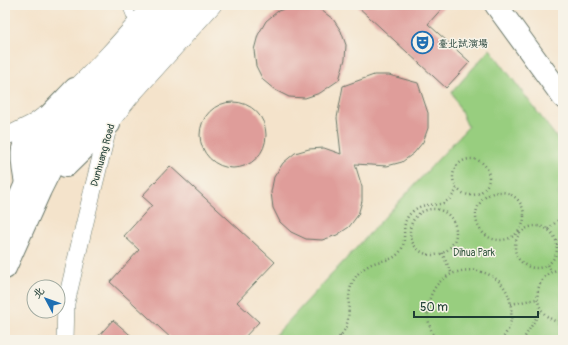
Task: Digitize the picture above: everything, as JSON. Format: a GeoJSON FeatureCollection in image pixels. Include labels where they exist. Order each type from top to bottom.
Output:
{"type":"FeatureCollection","features":[{"type":"Feature","properties":{"kind":"street"},"geometry":{"type":"LineString","coordinates":[[33,187],[22,156],[23,147],[30,137],[117,45],[152,5]]}},
{"type":"Feature","properties":{"kind":"street"},"geometry":{"type":"LineString","coordinates":[[5,268],[33,187],[36,161],[48,142],[170,5]]}},
{"type":"Feature","properties":{"kind":"street"},"geometry":{"type":"LineString","coordinates":[[5,229],[33,187],[50,170],[63,150],[191,5]]}},
{"type":"Feature","properties":{"kind":"street","name":"Dunhuang Road"},"geometry":{"type":"LineString","coordinates":[[65,340],[66,303],[109,124],[131,96],[213,5]]}},
{"type":"Feature","properties":{"kind":"street"},"geometry":{"type":"LineString","coordinates":[[496,5],[563,97]]}},
{"type":"Feature","properties":{"kind":"street"},"geometry":{"type":"LineString","coordinates":[[5,137],[35,122],[50,112],[81,82]]}},
{"type":"Feature","properties":{"kind":"street"},"geometry":{"type":"LineString","coordinates":[[33,187],[109,124]]}},
{"type":"Feature","properties":{"kind":"lane"},"geometry":{"type":"LineString","coordinates":[[127,5],[135,25]]}},
{"type":"Feature","properties":{"kind":"path"},"geometry":{"type":"LineString","coordinates":[[468,159],[473,159],[483,164],[489,173],[488,184],[481,192],[471,196],[461,193],[457,189],[454,185],[453,174],[458,164],[468,159]]}},
{"type":"Feature","properties":{"kind":"path"},"geometry":{"type":"LineString","coordinates":[[336,340],[345,330],[347,324],[349,315],[350,289],[356,276],[370,264],[393,258],[399,254],[404,242],[405,222],[414,210],[423,206],[439,205],[446,202],[453,196],[457,189]]}},
{"type":"Feature","properties":{"kind":"path"},"geometry":{"type":"LineString","coordinates":[[481,192],[485,197]]}},
{"type":"Feature","properties":{"kind":"path"},"geometry":{"type":"LineString","coordinates":[[518,234],[516,240],[516,253],[523,264],[535,268],[547,265],[552,261],[557,250],[556,238],[548,229],[542,226],[529,227],[518,234],[504,240],[497,240],[484,235],[477,223],[476,216],[480,202],[492,193],[500,192],[515,197],[520,203],[524,219],[518,234]]}},
{"type":"Feature","properties":{"kind":"path"},"geometry":{"type":"LineString","coordinates":[[432,209],[439,210],[445,213],[454,224],[456,230],[455,237],[448,249],[442,253],[428,255],[415,248],[411,241],[410,227],[418,214],[432,209]]}},
{"type":"Feature","properties":{"kind":"path"},"geometry":{"type":"LineString","coordinates":[[548,229],[563,216]]}},
{"type":"Feature","properties":{"kind":"path"},"geometry":{"type":"LineString","coordinates":[[442,253],[452,274]]}},
{"type":"Feature","properties":{"kind":"path"},"geometry":{"type":"LineString","coordinates":[[547,265],[552,271]]}},
{"type":"Feature","properties":{"kind":"path"},"geometry":{"type":"LineString","coordinates":[[563,269],[552,271],[546,275],[537,292],[541,310],[546,316],[551,320],[563,323]]}},
{"type":"Feature","properties":{"kind":"path"},"geometry":{"type":"LineString","coordinates":[[438,340],[430,327],[427,314],[428,302],[433,290],[441,280],[452,274],[470,270],[489,274],[504,287],[508,295],[511,304],[512,317],[508,329],[501,340]]}},
{"type":"Feature","properties":{"kind":"path"},"geometry":{"type":"LineString","coordinates":[[511,304],[538,299]]}},
{"type":"Feature","properties":{"kind":"path"},"geometry":{"type":"LineString","coordinates":[[523,340],[541,310]]}},
{"type":"Feature","properties":{"kind":"path"},"geometry":{"type":"LineString","coordinates":[[558,340],[563,331]]}},
{"type":"Feature","properties":{"kind":"path"},"geometry":{"type":"LineString","coordinates":[[340,336],[345,340]]}},
{"type":"Feature","properties":{"kind":"green space","name":"Dihua Park"},"geometry":{"type":"Polygon","coordinates":[[[490,49],[563,146],[563,182],[558,194],[563,200],[563,340],[271,340],[468,127],[452,92],[490,49]]]}},
{"type":"Feature","properties":{"kind":"building","name":"臺北試演場"},"geometry":{"type":"Polygon","coordinates":[[[356,5],[445,5],[428,24],[470,62],[446,88],[356,5]]]}},
{"type":"Feature","properties":{"kind":"building"},"geometry":{"type":"Polygon","coordinates":[[[292,6],[307,6],[321,10],[333,19],[341,31],[346,45],[345,59],[339,80],[320,93],[305,98],[289,97],[275,90],[263,80],[256,66],[254,50],[258,35],[266,21],[278,11],[292,6]]]}},
{"type":"Feature","properties":{"kind":"building"},"geometry":{"type":"Polygon","coordinates":[[[374,75],[389,75],[418,83],[428,113],[428,128],[423,142],[414,153],[402,162],[387,166],[355,164],[362,187],[362,201],[358,215],[349,227],[337,235],[322,240],[306,239],[291,232],[280,222],[273,208],[271,192],[274,177],[283,163],[295,153],[309,149],[324,148],[341,154],[337,118],[343,86],[374,75]]]}},
{"type":"Feature","properties":{"kind":"building"},"geometry":{"type":"Polygon","coordinates":[[[226,102],[240,102],[252,107],[261,116],[266,128],[264,148],[257,159],[240,168],[226,168],[214,163],[205,154],[200,142],[200,128],[205,116],[214,107],[226,102]]]}},
{"type":"Feature","properties":{"kind":"building"},"geometry":{"type":"Polygon","coordinates":[[[170,166],[275,262],[237,302],[259,322],[242,340],[173,340],[110,282],[139,250],[124,236],[152,205],[142,196],[170,166]]]}},
{"type":"Feature","properties":{"kind":"building"},"geometry":{"type":"Polygon","coordinates":[[[113,320],[136,340],[95,340],[113,320]]]}},
{"type":"Feature","properties":{"kind":"place","name":"臺北試演場"},"geometry":{"type":"Point","coordinates":[423,43]}}]}
